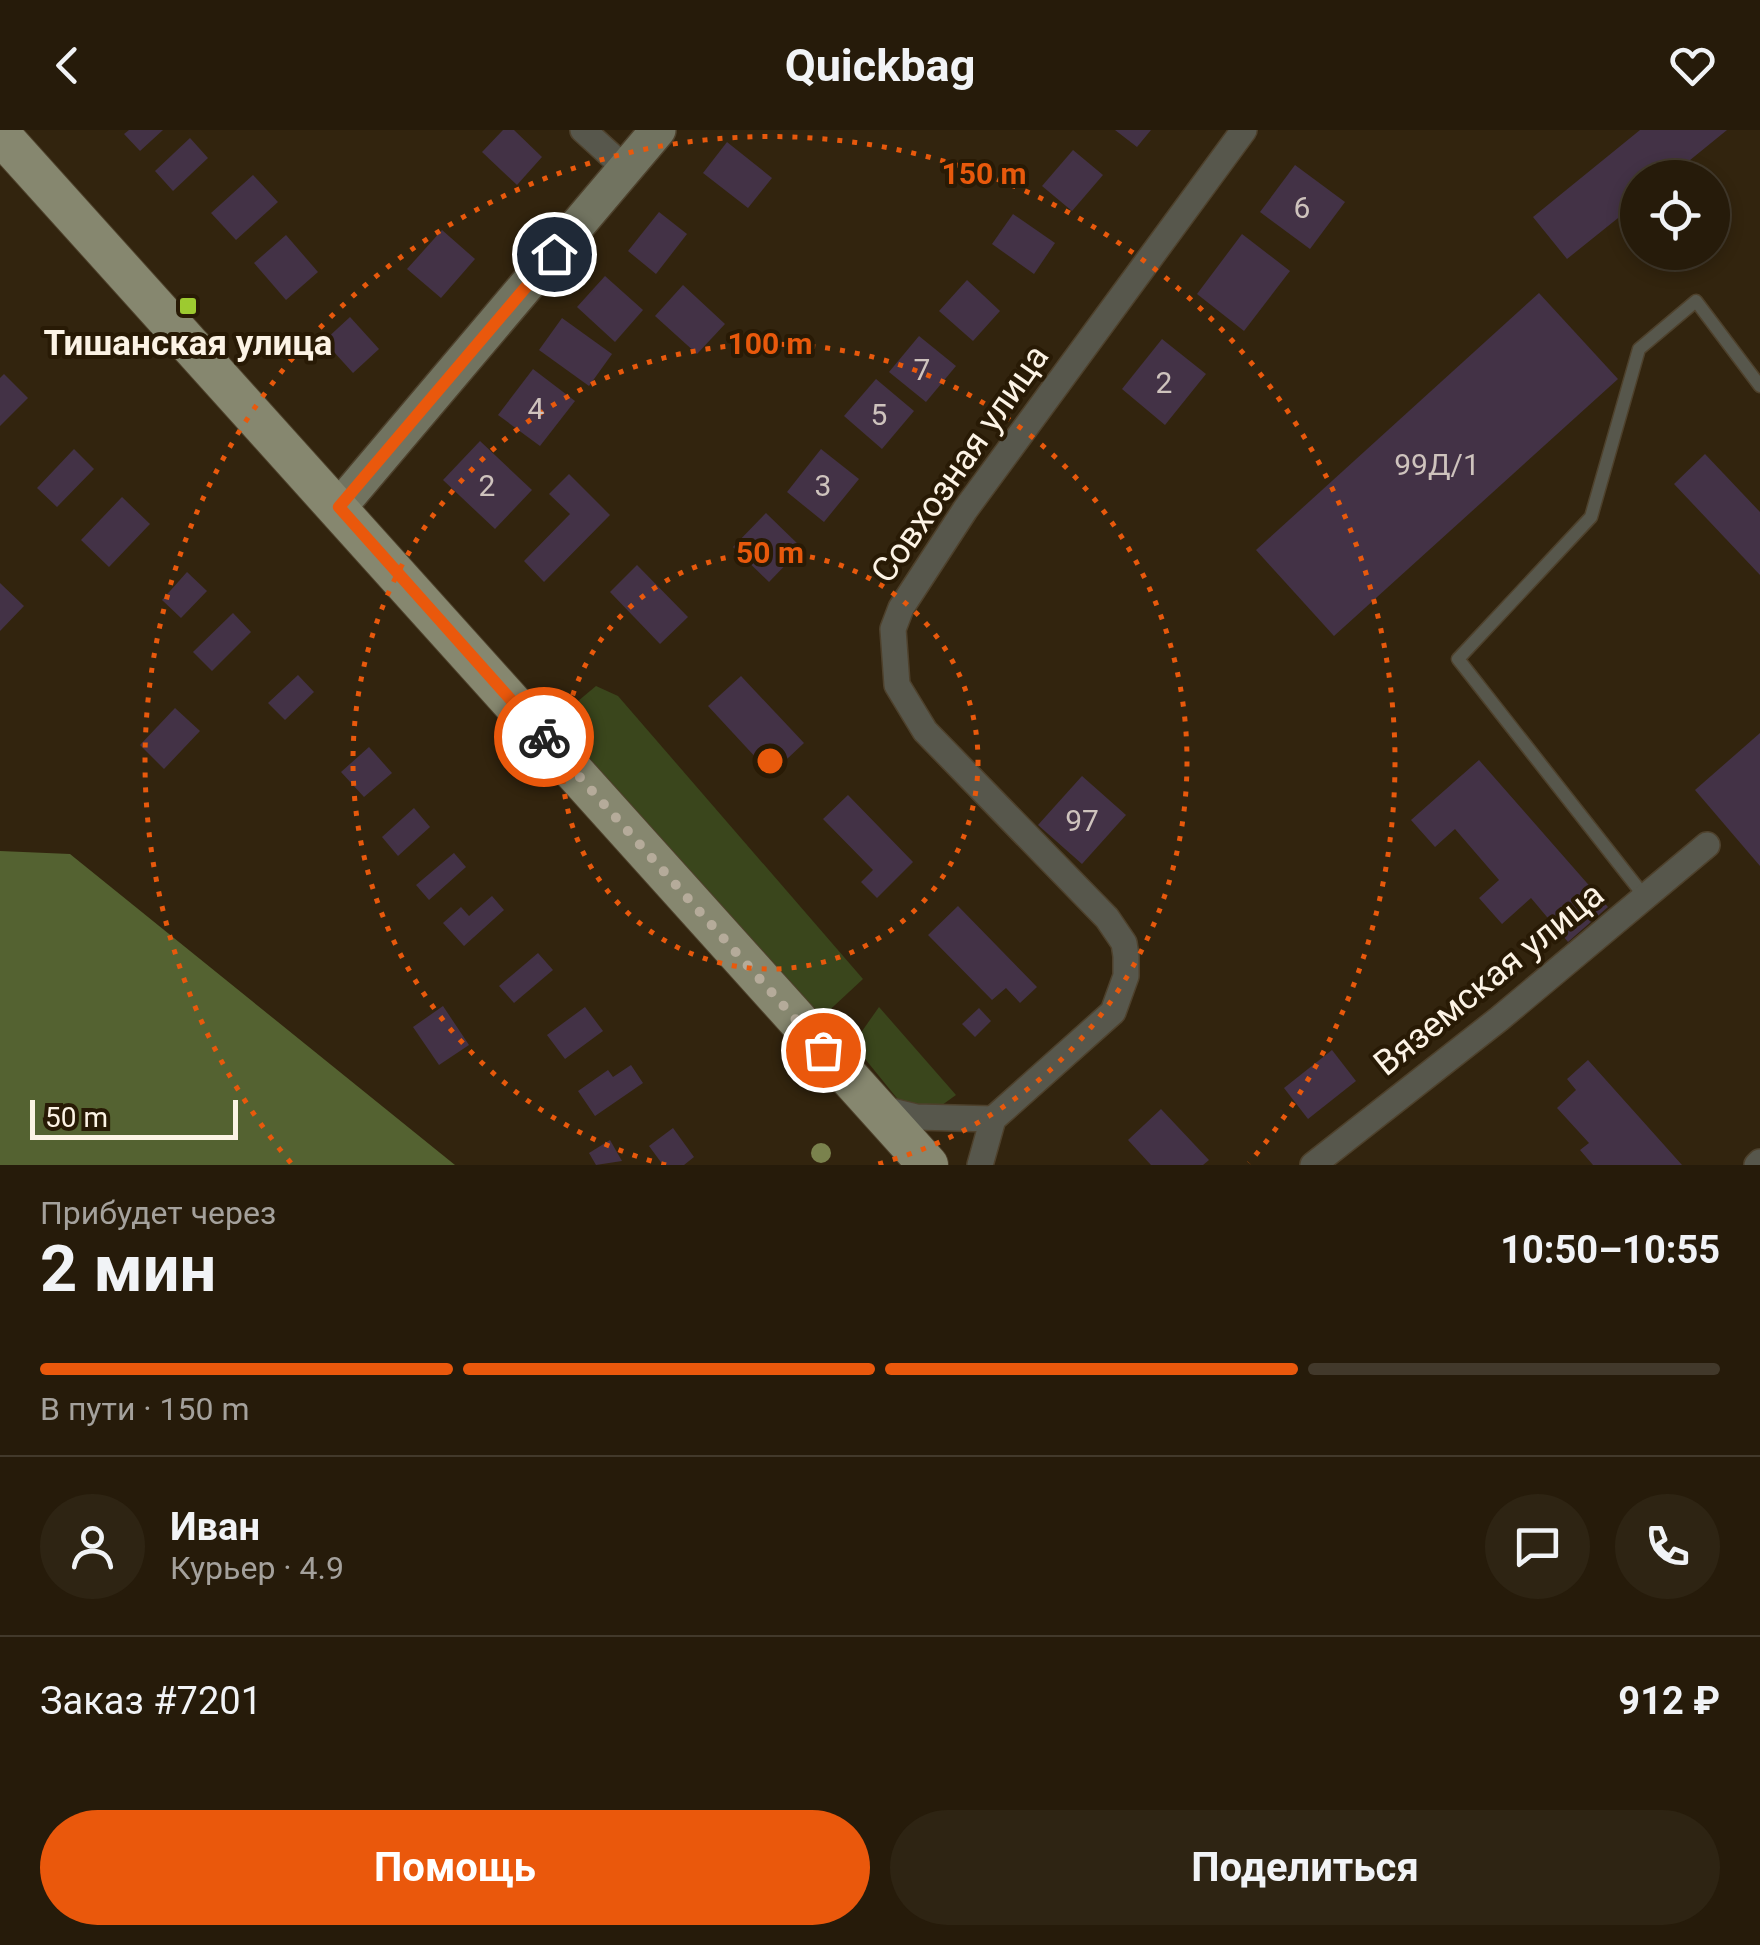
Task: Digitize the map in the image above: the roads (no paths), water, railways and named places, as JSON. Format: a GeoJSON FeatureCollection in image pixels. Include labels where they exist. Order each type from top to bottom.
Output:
{"type":"FeatureCollection","features":[{"type":"Feature","properties":{"kind":"main road"},"geometry":{"type":"LineString","coordinates":[[339,507],[658,130]]}},
{"type":"Feature","properties":{"kind":"main road"},"geometry":{"type":"LineString","coordinates":[[0,134],[928,1165]]}},
{"type":"Feature","properties":{"kind":"street"},"geometry":{"type":"LineString","coordinates":[[583,130],[626,169]]}},
{"type":"Feature","properties":{"kind":"street","name":"Совхозная улица"},"geometry":{"type":"LineString","coordinates":[[993,1119],[1113,1012],[1126,976],[1124,943],[1107,918],[926,730],[898,685],[893,629],[901,608],[965,510],[1244,130]]}},
{"type":"Feature","properties":{"kind":"street","name":"Вяземская улица"},"geometry":{"type":"LineString","coordinates":[[1312,1165],[1707,845]]}},
{"type":"Feature","properties":{"kind":"street"},"geometry":{"type":"LineString","coordinates":[[874,1107],[916,1117],[993,1119],[980,1165]]}},
{"type":"Feature","properties":{"kind":"lane"},"geometry":{"type":"LineString","coordinates":[[1645,897],[1458,659],[1592,517],[1639,349],[1696,301],[1760,386]]}},
{"type":"Feature","properties":{"kind":"place","name":"Тишанская улица"},"geometry":{"type":"Point","coordinates":[188,306]}}]}
